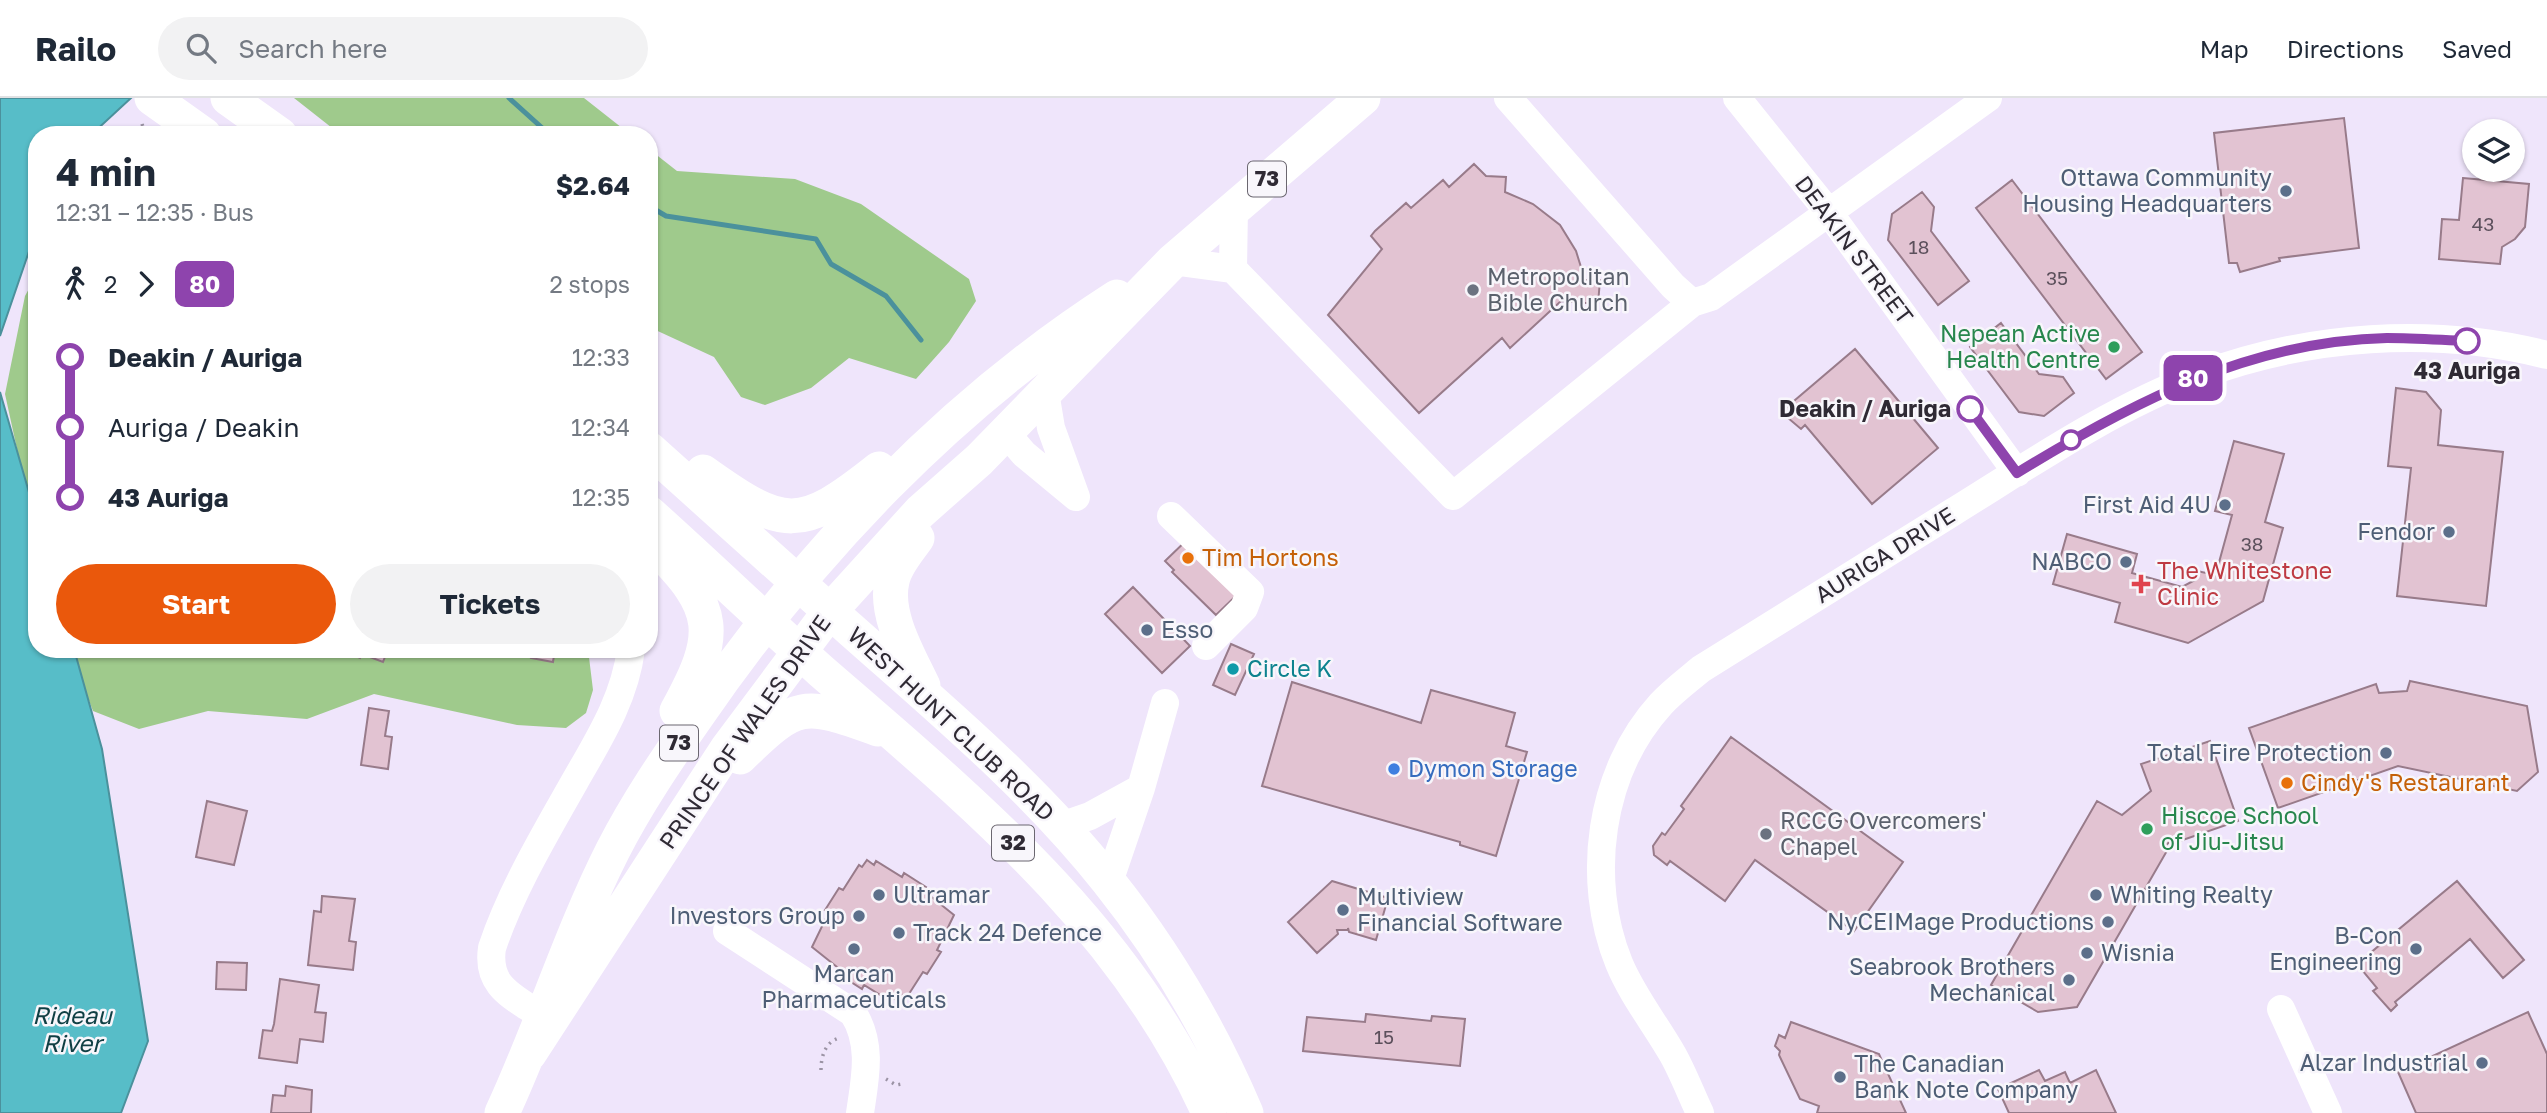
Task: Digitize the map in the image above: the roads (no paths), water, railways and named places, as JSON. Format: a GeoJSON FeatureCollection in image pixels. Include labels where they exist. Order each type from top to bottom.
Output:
{"type":"FeatureCollection","features":[{"type":"Feature","properties":{"kind":"main road"},"geometry":{"type":"LineString","coordinates":[[228,98],[267,126]]}},
{"type":"Feature","properties":{"kind":"main road","name":"PRINCE OF WALES DRIVE"},"geometry":{"type":"LineString","coordinates":[[529,1054],[694,800],[799,650],[830,611],[920,512],[979,460],[1172,261],[1363,98]]}},
{"type":"Feature","properties":{"kind":"main road"},"geometry":{"type":"LineString","coordinates":[[147,110],[183,126]]}},
{"type":"Feature","properties":{"kind":"main road","name":"PRINCE OF WALES DRIVE"},"geometry":{"type":"LineString","coordinates":[[502,1113],[613,851],[681,740],[766,621],[859,516],[955,419],[1088,315],[1172,261]]}},
{"type":"Feature","properties":{"kind":"main road"},"geometry":{"type":"LineString","coordinates":[[997,384],[992,397],[993,411],[1006,433]]}},
{"type":"Feature","properties":{"kind":"main road"},"geometry":{"type":"LineString","coordinates":[[658,440],[733,494],[768,514],[808,515],[835,503],[918,438],[955,419]]}},
{"type":"Feature","properties":{"kind":"main road","name":"WEST HUNT CLUB ROAD"},"geometry":{"type":"LineString","coordinates":[[658,457],[929,698],[1060,826],[1109,882],[1189,1000],[1228,1071],[1246,1113]]}},
{"type":"Feature","properties":{"kind":"main road"},"geometry":{"type":"LineString","coordinates":[[929,698],[902,641],[891,599],[891,582],[914,543],[979,460]]}},
{"type":"Feature","properties":{"kind":"main road","name":"WEST HUNT CLUB ROAD"},"geometry":{"type":"LineString","coordinates":[[658,521],[1027,855],[1095,931],[1145,997],[1209,1113]]}},
{"type":"Feature","properties":{"kind":"main road"},"geometry":{"type":"LineString","coordinates":[[613,851],[646,769],[700,668],[707,633],[701,604],[685,576],[658,550]]}},
{"type":"Feature","properties":{"kind":"main road"},"geometry":{"type":"LineString","coordinates":[[694,800],[786,715],[808,710],[824,711],[897,737]]}},
{"type":"Feature","properties":{"kind":"street"},"geometry":{"type":"LineString","coordinates":[[1508,98],[1673,286],[1692,303]]}},
{"type":"Feature","properties":{"kind":"street","name":"DEAKIN STREET"},"geometry":{"type":"LineString","coordinates":[[1737,98],[1829,215],[2017,473]]}},
{"type":"Feature","properties":{"kind":"street"},"geometry":{"type":"LineString","coordinates":[[1172,261],[1233,270],[1453,496],[1692,303],[1711,297],[1829,215],[1988,98]]}},
{"type":"Feature","properties":{"kind":"street"},"geometry":{"type":"LineString","coordinates":[[1233,270],[1234,207]]}},
{"type":"Feature","properties":{"kind":"street","name":"AURIGA DRIVE"},"geometry":{"type":"LineString","coordinates":[[1700,1113],[1674,1058],[1620,965],[1606,923],[1601,879],[1602,838],[1611,793],[1629,750],[1661,704],[1701,669],[2017,473],[2104,420],[2195,377],[2272,354],[2386,338],[2467,341],[2547,355]]}},
{"type":"Feature","properties":{"kind":"street"},"geometry":{"type":"LineString","coordinates":[[1006,433],[1024,454],[1076,497],[1051,428],[1045,392]]}},
{"type":"Feature","properties":{"kind":"street"},"geometry":{"type":"LineString","coordinates":[[1171,516],[1250,592],[1244,608],[1206,646]]}},
{"type":"Feature","properties":{"kind":"street"},"geometry":{"type":"LineString","coordinates":[[543,1017],[504,990],[495,980],[489,967],[492,948],[559,809],[612,715],[629,669],[630,658]]}},
{"type":"Feature","properties":{"kind":"street"},"geometry":{"type":"LineString","coordinates":[[1109,882],[1141,788],[1165,703]]}},
{"type":"Feature","properties":{"kind":"street"},"geometry":{"type":"LineString","coordinates":[[1060,826],[1090,816],[1141,788]]}},
{"type":"Feature","properties":{"kind":"street"},"geometry":{"type":"LineString","coordinates":[[727,931],[853,1013],[863,1029],[867,1067],[860,1113]]}},
{"type":"Feature","properties":{"kind":"street"},"geometry":{"type":"LineString","coordinates":[[2281,1009],[2329,1113]]}},
{"type":"Feature","properties":{"kind":"water"},"geometry":{"type":"Polygon","coordinates":[[[0,98],[131,98],[101,126],[28,126],[28,254],[0,336],[0,98]]]}},
{"type":"Feature","properties":{"kind":"water","name":"Rideau River"},"geometry":{"type":"Polygon","coordinates":[[[0,392],[28,489],[28,658],[77,658],[102,749],[148,1041],[121,1113],[0,1113],[0,392]]]}},
{"type":"Feature","properties":{"kind":"waterway"},"geometry":{"type":"LineString","coordinates":[[509,98],[540,126]]}},
{"type":"Feature","properties":{"kind":"waterway"},"geometry":{"type":"LineString","coordinates":[[658,211],[666,216],[816,239],[831,264],[886,296],[921,340]]}},
{"type":"Feature","properties":{"kind":"place","name":"Ottawa Community Housing Headquarters"},"geometry":{"type":"Point","coordinates":[2286,191]}},
{"type":"Feature","properties":{"kind":"place","name":"Metropolitan Bible Church"},"geometry":{"type":"Point","coordinates":[1473,290]}},
{"type":"Feature","properties":{"kind":"place","name":"43 Auriga"},"geometry":{"type":"Point","coordinates":[2467,341]}},
{"type":"Feature","properties":{"kind":"place","name":"Nepean Active Health Centre"},"geometry":{"type":"Point","coordinates":[2114,347]}},
{"type":"Feature","properties":{"kind":"place","name":"Deakin / Auriga"},"geometry":{"type":"Point","coordinates":[1970,409]}},
{"type":"Feature","properties":{"kind":"place","name":"First Aid 4U"},"geometry":{"type":"Point","coordinates":[2225,505]}},
{"type":"Feature","properties":{"kind":"place","name":"Fendor"},"geometry":{"type":"Point","coordinates":[2449,532]}},
{"type":"Feature","properties":{"kind":"place","name":"Tim Hortons"},"geometry":{"type":"Point","coordinates":[1188,558]}},
{"type":"Feature","properties":{"kind":"place","name":"NABCO"},"geometry":{"type":"Point","coordinates":[2126,562]}},
{"type":"Feature","properties":{"kind":"place","name":"The Whitestone Clinic"},"geometry":{"type":"Point","coordinates":[2141,584]}},
{"type":"Feature","properties":{"kind":"place","name":"Esso"},"geometry":{"type":"Point","coordinates":[1147,630]}},
{"type":"Feature","properties":{"kind":"place","name":"Circle K"},"geometry":{"type":"Point","coordinates":[1233,669]}},
{"type":"Feature","properties":{"kind":"place","name":"Total Fire Protection"},"geometry":{"type":"Point","coordinates":[2386,753]}},
{"type":"Feature","properties":{"kind":"place","name":"Dymon Storage"},"geometry":{"type":"Point","coordinates":[1394,769]}},
{"type":"Feature","properties":{"kind":"place","name":"Cindy's Restaurant"},"geometry":{"type":"Point","coordinates":[2287,783]}},
{"type":"Feature","properties":{"kind":"place","name":"Hiscoe School of Jiu-Jitsu"},"geometry":{"type":"Point","coordinates":[2147,829]}},
{"type":"Feature","properties":{"kind":"place","name":"RCCG Overcomers' Chapel"},"geometry":{"type":"Point","coordinates":[1766,834]}},
{"type":"Feature","properties":{"kind":"place","name":"Ultramar"},"geometry":{"type":"Point","coordinates":[879,895]}},
{"type":"Feature","properties":{"kind":"place","name":"Whiting Realty"},"geometry":{"type":"Point","coordinates":[2096,895]}},
{"type":"Feature","properties":{"kind":"place","name":"Multiview Financial Software"},"geometry":{"type":"Point","coordinates":[1343,910]}},
{"type":"Feature","properties":{"kind":"place","name":"Investors Group"},"geometry":{"type":"Point","coordinates":[859,916]}},
{"type":"Feature","properties":{"kind":"place","name":"NyCEIMage Productions"},"geometry":{"type":"Point","coordinates":[2108,922]}},
{"type":"Feature","properties":{"kind":"place","name":"Track 24 Defence"},"geometry":{"type":"Point","coordinates":[899,933]}},
{"type":"Feature","properties":{"kind":"place","name":"Marcan Pharmaceuticals"},"geometry":{"type":"Point","coordinates":[854,949]}},
{"type":"Feature","properties":{"kind":"place","name":"B-Con Engineering"},"geometry":{"type":"Point","coordinates":[2416,949]}},
{"type":"Feature","properties":{"kind":"place","name":"Wisnia"},"geometry":{"type":"Point","coordinates":[2087,953]}},
{"type":"Feature","properties":{"kind":"place","name":"Seabrook Brothers Mechanical"},"geometry":{"type":"Point","coordinates":[2069,980]}},
{"type":"Feature","properties":{"kind":"place","name":"Alzar Industrial"},"geometry":{"type":"Point","coordinates":[2482,1063]}},
{"type":"Feature","properties":{"kind":"place","name":"The Canadian Bank Note Company"},"geometry":{"type":"Point","coordinates":[1840,1077]}}]}
